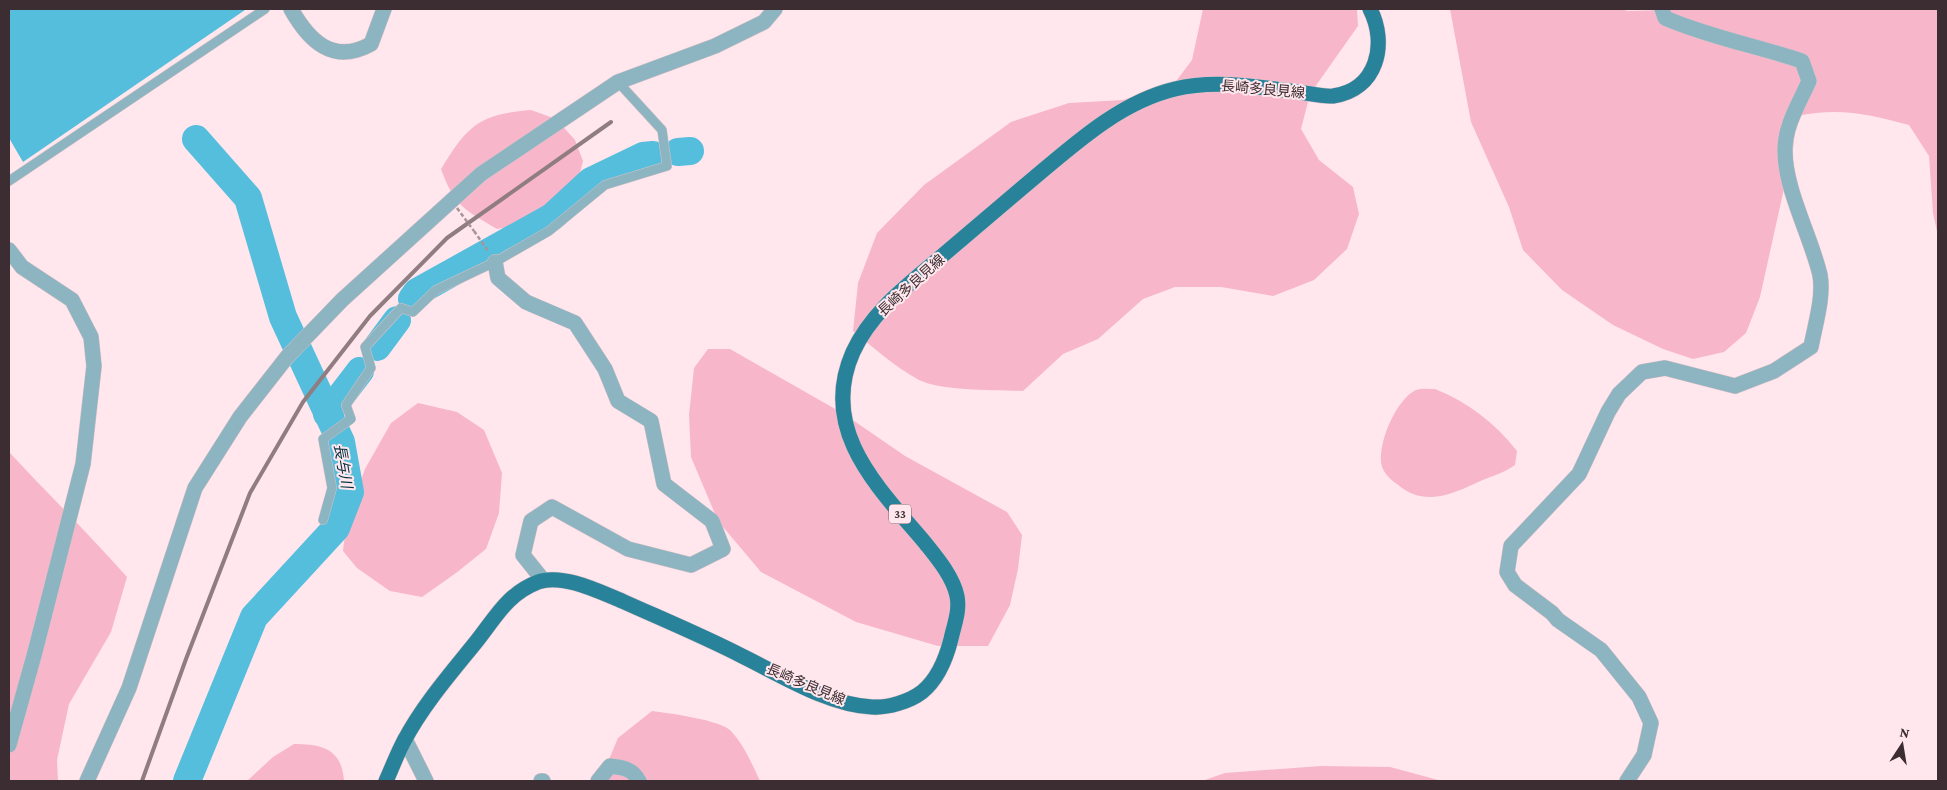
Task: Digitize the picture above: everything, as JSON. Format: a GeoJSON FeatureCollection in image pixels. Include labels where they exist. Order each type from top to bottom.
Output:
{"type":"FeatureCollection","features":[{"type":"Feature","properties":{"kind":"main road","name":"長崎多良見線"},"geometry":{"type":"LineString","coordinates":[[543,580],[584,585],[739,654],[794,683],[844,702],[875,708],[899,703],[921,692],[940,671],[958,614],[957,594],[943,565],[866,473],[850,440],[842,409],[844,383],[851,356],[865,330],[888,301],[1094,130],[1137,101],[1179,88],[1228,84],[1332,96],[1360,86],[1376,65],[1380,44],[1376,21],[1370,9]]}},
{"type":"Feature","properties":{"kind":"main road"},"geometry":{"type":"LineString","coordinates":[[386,781],[405,739],[447,676],[510,596],[543,580]]}},
{"type":"Feature","properties":{"kind":"street"},"geometry":{"type":"LineString","coordinates":[[291,9],[299,24],[316,42],[341,54],[358,51],[371,44],[384,9]]}},
{"type":"Feature","properties":{"kind":"street"},"geometry":{"type":"LineString","coordinates":[[87,781],[130,688],[195,488],[240,417],[286,357],[324,317],[481,174],[618,82],[715,46],[764,22],[775,9]]}},
{"type":"Feature","properties":{"kind":"street"},"geometry":{"type":"LineString","coordinates":[[1627,781],[1644,755],[1651,723],[1639,697],[1601,650],[1558,620],[1552,613],[1515,585],[1507,572],[1511,546],[1579,474],[1615,400],[1642,372],[1665,368],[1736,386],[1753,381],[1774,371],[1811,347],[1819,300],[1820,276],[1787,170],[1785,148],[1791,120],[1809,80],[1802,62],[1762,47],[1685,27],[1666,18],[1662,9]]}},
{"type":"Feature","properties":{"kind":"street"},"geometry":{"type":"LineString","coordinates":[[9,250],[22,267],[72,300],[91,337],[94,366],[83,464],[9,745]]}},
{"type":"Feature","properties":{"kind":"street"},"geometry":{"type":"LineString","coordinates":[[495,262],[498,278],[526,302],[575,323],[605,369],[618,401],[651,421],[664,484],[712,521],[723,549],[692,565],[628,549],[552,507],[531,522],[523,555],[543,580]]}},
{"type":"Feature","properties":{"kind":"street"},"geometry":{"type":"LineString","coordinates":[[405,739],[426,781]]}},
{"type":"Feature","properties":{"kind":"street"},"geometry":{"type":"LineString","coordinates":[[598,781],[610,766],[626,768],[634,773],[639,781]]}},
{"type":"Feature","properties":{"kind":"lane"},"geometry":{"type":"LineString","coordinates":[[9,181],[265,9]]}},
{"type":"Feature","properties":{"kind":"lane"},"geometry":{"type":"LineString","coordinates":[[323,520],[332,488],[323,439],[351,419],[346,405],[371,368],[365,347],[401,308],[413,312],[436,290],[495,262],[549,230],[605,185],[666,166],[662,130],[618,82]]}},
{"type":"Feature","properties":{"kind":"path"},"geometry":{"type":"LineString","coordinates":[[458,208],[481,241]]}},
{"type":"Feature","properties":{"kind":"shaded area"},"geometry":{"type":"Polygon","coordinates":[[[1203,9],[1357,9],[1358,26],[1310,94],[1301,129],[1319,160],[1353,187],[1359,214],[1347,249],[1314,280],[1273,296],[1221,287],[1175,287],[1143,299],[1098,339],[1063,354],[1023,391],[970,389],[929,384],[902,369],[853,331],[858,283],[877,233],[924,185],[1011,122],[1069,103],[1123,100],[1174,84],[1192,60],[1203,9]]]}},
{"type":"Feature","properties":{"kind":"shaded area"},"geometry":{"type":"Polygon","coordinates":[[[1450,9],[1621,9],[1628,11],[1698,9],[1938,9],[1938,236],[1933,213],[1929,156],[1909,125],[1854,113],[1826,112],[1797,116],[1793,148],[1760,297],[1746,333],[1724,352],[1693,359],[1663,349],[1613,325],[1562,290],[1523,250],[1509,207],[1471,122],[1450,9]]]}},
{"type":"Feature","properties":{"kind":"shaded area"},"geometry":{"type":"Polygon","coordinates":[[[531,110],[556,119],[575,140],[583,161],[578,181],[553,208],[528,224],[497,229],[476,217],[462,206],[451,192],[441,169],[459,142],[477,124],[499,115],[531,110]]]}},
{"type":"Feature","properties":{"kind":"shaded area"},"geometry":{"type":"Polygon","coordinates":[[[708,349],[730,349],[844,414],[905,456],[1007,512],[1022,535],[1018,569],[1010,605],[988,646],[938,646],[856,622],[761,572],[718,521],[691,457],[689,415],[694,368],[708,349]]]}},
{"type":"Feature","properties":{"kind":"shaded area"},"geometry":{"type":"Polygon","coordinates":[[[1418,389],[1435,389],[1470,407],[1500,431],[1517,451],[1515,465],[1455,492],[1435,497],[1425,497],[1406,491],[1391,479],[1382,467],[1381,458],[1382,447],[1389,424],[1401,403],[1409,395],[1418,389]]]}},
{"type":"Feature","properties":{"kind":"shaded area"},"geometry":{"type":"Polygon","coordinates":[[[418,403],[457,412],[484,430],[502,473],[499,513],[486,549],[422,597],[390,591],[357,568],[343,551],[347,519],[365,469],[391,423],[418,403]]]}},
{"type":"Feature","properties":{"kind":"shaded area"},"geometry":{"type":"Polygon","coordinates":[[[9,452],[127,577],[111,632],[69,704],[57,760],[58,781],[9,781],[9,452]]]}},
{"type":"Feature","properties":{"kind":"shaded area"},"geometry":{"type":"Polygon","coordinates":[[[652,711],[694,718],[725,727],[740,742],[760,781],[600,781],[618,738],[652,711]]]}},
{"type":"Feature","properties":{"kind":"shaded area"},"geometry":{"type":"Polygon","coordinates":[[[294,744],[322,747],[335,755],[342,770],[344,781],[247,781],[273,757],[294,744]]]}},
{"type":"Feature","properties":{"kind":"shaded area"},"geometry":{"type":"Polygon","coordinates":[[[1321,766],[1390,767],[1442,781],[1202,781],[1225,773],[1321,766]]]}},
{"type":"Feature","properties":{"kind":"water"},"geometry":{"type":"Polygon","coordinates":[[[9,9],[245,10],[23,162],[9,138],[9,9]]]}},
{"type":"Feature","properties":{"kind":"waterway","name":"長与川"},"geometry":{"type":"LineString","coordinates":[[187,781],[254,617],[336,528],[350,492],[341,442],[283,317],[248,198],[196,139]]}},
{"type":"Feature","properties":{"kind":"waterway"},"geometry":{"type":"LineString","coordinates":[[678,152],[690,151]]}},
{"type":"Feature","properties":{"kind":"waterway"},"geometry":{"type":"LineString","coordinates":[[412,299],[417,292],[552,217],[591,181],[643,156],[653,155]]}},
{"type":"Feature","properties":{"kind":"waterway"},"geometry":{"type":"LineString","coordinates":[[377,347],[397,320]]}},
{"type":"Feature","properties":{"kind":"waterway"},"geometry":{"type":"LineString","coordinates":[[327,414],[360,371]]}},
{"type":"Feature","properties":{"kind":"railway"},"geometry":{"type":"LineString","coordinates":[[142,781],[186,659],[250,493],[303,402],[370,316],[447,238],[611,122]]}}]}
